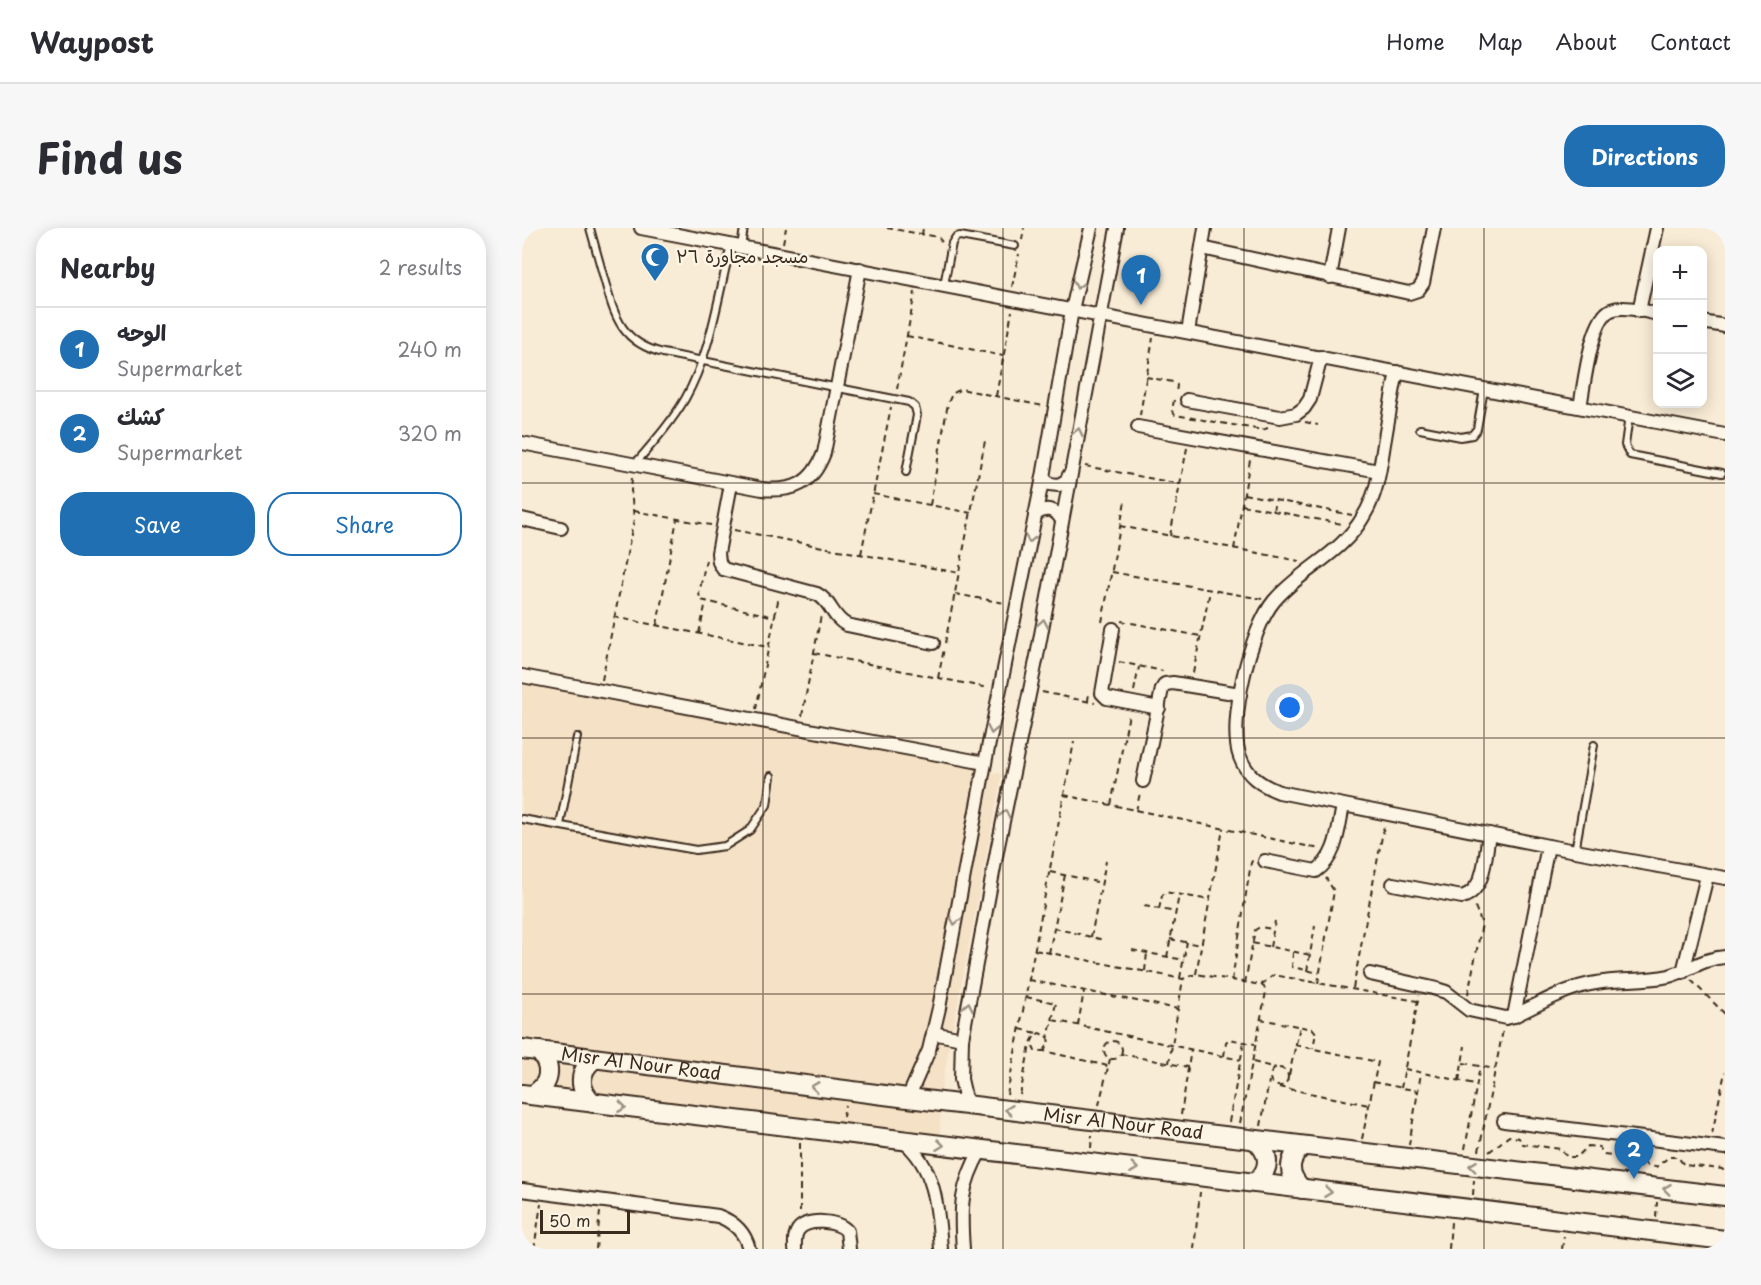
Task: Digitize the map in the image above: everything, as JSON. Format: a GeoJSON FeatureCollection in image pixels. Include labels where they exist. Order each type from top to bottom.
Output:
{"type":"FeatureCollection","features":[{"type":"Feature","properties":{"kind":"street"},"geometry":{"type":"LineString","coordinates":[[641,228],[1725,435]]}},
{"type":"Feature","properties":{"kind":"street"},"geometry":{"type":"LineString","coordinates":[[908,1098],[925,1061],[933,1033],[1043,477],[1072,310],[1090,228]]}},
{"type":"Feature","properties":{"kind":"street"},"geometry":{"type":"LineString","coordinates":[[967,1105],[961,1079],[962,1040],[1117,228]]}},
{"type":"Feature","properties":{"kind":"street"},"geometry":{"type":"LineString","coordinates":[[1188,332],[1205,228]]}},
{"type":"Feature","properties":{"kind":"street"},"geometry":{"type":"LineString","coordinates":[[1330,277],[1339,228]]}},
{"type":"Feature","properties":{"kind":"street"},"geometry":{"type":"LineString","coordinates":[[1202,248],[1399,292],[1414,292],[1423,283],[1434,228]]}},
{"type":"Feature","properties":{"kind":"street"},"geometry":{"type":"LineString","coordinates":[[1640,310],[1657,228]]}},
{"type":"Feature","properties":{"kind":"street"},"geometry":{"type":"LineString","coordinates":[[522,443],[777,491],[795,487],[812,476],[824,453],[860,268]]}},
{"type":"Feature","properties":{"kind":"street"},"geometry":{"type":"LineString","coordinates":[[1580,407],[1597,325],[1610,311],[1619,309],[1653,313]]}},
{"type":"Feature","properties":{"kind":"street"},"geometry":{"type":"LineString","coordinates":[[1707,323],[1725,326]]}},
{"type":"Feature","properties":{"kind":"street"},"geometry":{"type":"LineString","coordinates":[[1186,400],[1280,417],[1296,414],[1310,399],[1321,357]]}},
{"type":"Feature","properties":{"kind":"street"},"geometry":{"type":"LineString","coordinates":[[1397,372],[1373,496],[1360,522],[1341,546],[1289,585],[1274,601],[1257,630],[1240,694],[1236,743],[1242,762],[1255,779],[1279,792],[1548,846],[1725,878]]}},
{"type":"Feature","properties":{"kind":"street"},"geometry":{"type":"LineString","coordinates":[[1138,427],[1379,471]]}},
{"type":"Feature","properties":{"kind":"street"},"geometry":{"type":"LineString","coordinates":[[1043,477],[1049,484],[1063,483],[1070,470]]}},
{"type":"Feature","properties":{"kind":"street"},"geometry":{"type":"LineString","coordinates":[[731,483],[718,558],[723,569],[812,592],[825,599],[836,617],[847,625],[933,643]]}},
{"type":"Feature","properties":{"kind":"street"},"geometry":{"type":"LineString","coordinates":[[1035,515],[1047,510],[1057,513],[1062,521]]}},
{"type":"Feature","properties":{"kind":"street"},"geometry":{"type":"LineString","coordinates":[[522,519],[561,528]]}},
{"type":"Feature","properties":{"kind":"street"},"geometry":{"type":"LineString","coordinates":[[1110,624],[1102,693],[1107,698],[1159,708]]}},
{"type":"Feature","properties":{"kind":"street"},"geometry":{"type":"LineString","coordinates":[[522,676],[985,763]]}},
{"type":"Feature","properties":{"kind":"street"},"geometry":{"type":"LineString","coordinates":[[1143,782],[1163,687],[1170,682],[1240,694]]}},
{"type":"Feature","properties":{"kind":"street"},"geometry":{"type":"LineString","coordinates":[[1265,861],[1316,871],[1324,865],[1333,852],[1343,806]]}},
{"type":"Feature","properties":{"kind":"street"},"geometry":{"type":"LineString","coordinates":[[1393,884],[1462,897],[1469,895],[1478,886],[1489,834]]}},
{"type":"Feature","properties":{"kind":"street"},"geometry":{"type":"LineString","coordinates":[[1510,1017],[1548,846]]}},
{"type":"Feature","properties":{"kind":"street"},"geometry":{"type":"LineString","coordinates":[[1683,972],[1707,876]]}},
{"type":"Feature","properties":{"kind":"street"},"geometry":{"type":"LineString","coordinates":[[1370,974],[1420,984],[1446,993],[1465,1008],[1510,1017],[1584,985],[1607,981],[1648,979],[1683,972],[1707,960],[1725,957]]}},
{"type":"Feature","properties":{"kind":"street"},"geometry":{"type":"LineString","coordinates":[[933,1033],[962,1040]]}},
{"type":"Feature","properties":{"kind":"street"},"geometry":{"type":"LineString","coordinates":[[527,1095],[540,1091],[549,1075],[549,1066],[545,1058],[531,1050]]}},
{"type":"Feature","properties":{"kind":"street","name":"Misr Al Nour Road"},"geometry":{"type":"LineString","coordinates":[[531,1050],[1004,1110],[1096,1113],[1258,1133],[1303,1146],[1480,1158],[1725,1197]]}},
{"type":"Feature","properties":{"kind":"street"},"geometry":{"type":"LineString","coordinates":[[593,1103],[586,1097],[581,1081],[583,1072],[594,1059]]}},
{"type":"Feature","properties":{"kind":"street"},"geometry":{"type":"LineString","coordinates":[[527,1095],[1725,1240]]}},
{"type":"Feature","properties":{"kind":"street"},"geometry":{"type":"LineString","coordinates":[[1504,1121],[1725,1148]]}},
{"type":"Feature","properties":{"kind":"street"},"geometry":{"type":"LineString","coordinates":[[1255,1183],[1263,1176],[1267,1167],[1267,1156],[1258,1133]]}},
{"type":"Feature","properties":{"kind":"street"},"geometry":{"type":"LineString","coordinates":[[902,1141],[918,1156],[929,1176],[937,1210],[941,1249]]}},
{"type":"Feature","properties":{"kind":"street"},"geometry":{"type":"LineString","coordinates":[[1302,1189],[1294,1182],[1291,1162],[1303,1146]]}},
{"type":"Feature","properties":{"kind":"street"},"geometry":{"type":"LineString","coordinates":[[963,1249],[960,1208],[962,1196],[970,1169],[981,1150]]}},
{"type":"Feature","properties":{"kind":"street"},"geometry":{"type":"LineString","coordinates":[[522,1190],[718,1216],[738,1227],[747,1239],[749,1249]]}},
{"type":"Feature","properties":{"kind":"street"},"geometry":{"type":"LineString","coordinates":[[795,1249],[795,1238],[800,1227],[811,1223],[839,1224],[847,1231],[849,1249]]}},
{"type":"Feature","properties":{"kind":"lane"},"geometry":{"type":"LineString","coordinates":[[590,228],[612,308],[626,333],[637,343],[650,350],[909,402],[917,411],[906,472]]}},
{"type":"Feature","properties":{"kind":"lane"},"geometry":{"type":"LineString","coordinates":[[634,465],[662,433],[685,399],[702,361],[736,246],[744,228]]}},
{"type":"Feature","properties":{"kind":"lane"},"geometry":{"type":"LineString","coordinates":[[944,285],[952,243],[956,237],[1015,246]]}},
{"type":"Feature","properties":{"kind":"lane"},"geometry":{"type":"LineString","coordinates":[[1420,429],[1461,437],[1472,435],[1477,429],[1484,388]]}},
{"type":"Feature","properties":{"kind":"lane"},"geometry":{"type":"LineString","coordinates":[[1629,416],[1625,445],[1630,455],[1722,473]]}},
{"type":"Feature","properties":{"kind":"lane"},"geometry":{"type":"LineString","coordinates":[[560,825],[577,737]]}},
{"type":"Feature","properties":{"kind":"lane"},"geometry":{"type":"LineString","coordinates":[[1575,851],[1594,745]]}},
{"type":"Feature","properties":{"kind":"lane"},"geometry":{"type":"LineString","coordinates":[[522,819],[696,850],[725,846],[750,830],[767,805],[771,776]]}},
{"type":"Feature","properties":{"kind":"path"},"geometry":{"type":"LineString","coordinates":[[781,255],[786,228]]}},
{"type":"Feature","properties":{"kind":"path"},"geometry":{"type":"LineString","coordinates":[[887,228],[940,238],[942,242]]}},
{"type":"Feature","properties":{"kind":"path"},"geometry":{"type":"LineString","coordinates":[[922,235],[923,228]]}},
{"type":"Feature","properties":{"kind":"path"},"geometry":{"type":"LineString","coordinates":[[996,396],[1024,228]]}},
{"type":"Feature","properties":{"kind":"path"},"geometry":{"type":"LineString","coordinates":[[861,554],[917,280]]}},
{"type":"Feature","properties":{"kind":"path"},"geometry":{"type":"LineString","coordinates":[[1138,427],[1155,326]]}},
{"type":"Feature","properties":{"kind":"path"},"geometry":{"type":"LineString","coordinates":[[907,336],[1003,356]]}},
{"type":"Feature","properties":{"kind":"path"},"geometry":{"type":"LineString","coordinates":[[930,505],[952,394],[961,389],[1055,409]]}},
{"type":"Feature","properties":{"kind":"path"},"geometry":{"type":"LineString","coordinates":[[1170,536],[1192,418]]}},
{"type":"Feature","properties":{"kind":"path"},"geometry":{"type":"LineString","coordinates":[[1303,421],[1318,425]]}},
{"type":"Feature","properties":{"kind":"path"},"geometry":{"type":"LineString","coordinates":[[938,678],[985,441]]}},
{"type":"Feature","properties":{"kind":"path"},"geometry":{"type":"LineString","coordinates":[[1234,549],[1252,448]]}},
{"type":"Feature","properties":{"kind":"path"},"geometry":{"type":"LineString","coordinates":[[599,692],[634,511],[631,491],[634,465]]}},
{"type":"Feature","properties":{"kind":"path"},"geometry":{"type":"LineString","coordinates":[[1070,470],[1180,484]]}},
{"type":"Feature","properties":{"kind":"path"},"geometry":{"type":"LineString","coordinates":[[873,494],[971,513]]}},
{"type":"Feature","properties":{"kind":"path"},"geometry":{"type":"LineString","coordinates":[[1244,494],[1360,522]]}},
{"type":"Feature","properties":{"kind":"path"},"geometry":{"type":"LineString","coordinates":[[1272,511],[1275,500]]}},
{"type":"Feature","properties":{"kind":"path"},"geometry":{"type":"LineString","coordinates":[[1103,617],[1125,501]]}},
{"type":"Feature","properties":{"kind":"path"},"geometry":{"type":"LineString","coordinates":[[1242,505],[1360,522]]}},
{"type":"Feature","properties":{"kind":"path"},"geometry":{"type":"LineString","coordinates":[[634,511],[959,573]]}},
{"type":"Feature","properties":{"kind":"path"},"geometry":{"type":"LineString","coordinates":[[657,625],[677,519]]}},
{"type":"Feature","properties":{"kind":"path"},"geometry":{"type":"LineString","coordinates":[[1120,526],[1316,565]]}},
{"type":"Feature","properties":{"kind":"path"},"geometry":{"type":"LineString","coordinates":[[706,559],[699,596],[701,600],[775,617]]}},
{"type":"Feature","properties":{"kind":"path"},"geometry":{"type":"LineString","coordinates":[[1112,572],[1274,601]]}},
{"type":"Feature","properties":{"kind":"path"},"geometry":{"type":"LineString","coordinates":[[754,720],[781,585]]}},
{"type":"Feature","properties":{"kind":"path"},"geometry":{"type":"LineString","coordinates":[[1192,676],[1210,590]]}},
{"type":"Feature","properties":{"kind":"path"},"geometry":{"type":"LineString","coordinates":[[955,594],[1016,605]]}},
{"type":"Feature","properties":{"kind":"path"},"geometry":{"type":"LineString","coordinates":[[800,728],[825,599]]}},
{"type":"Feature","properties":{"kind":"path"},"geometry":{"type":"LineString","coordinates":[[699,633],[706,602]]}},
{"type":"Feature","properties":{"kind":"path"},"geometry":{"type":"LineString","coordinates":[[614,617],[768,646]]}},
{"type":"Feature","properties":{"kind":"path"},"geometry":{"type":"LineString","coordinates":[[1103,617],[1110,624],[1200,636]]}},
{"type":"Feature","properties":{"kind":"path"},"geometry":{"type":"LineString","coordinates":[[1103,617],[1110,624]]}},
{"type":"Feature","properties":{"kind":"path"},"geometry":{"type":"LineString","coordinates":[[814,653],[999,691]]}},
{"type":"Feature","properties":{"kind":"path"},"geometry":{"type":"LineString","coordinates":[[1116,661],[1139,668],[1171,673]]}},
{"type":"Feature","properties":{"kind":"path"},"geometry":{"type":"LineString","coordinates":[[1111,805],[1139,668]]}},
{"type":"Feature","properties":{"kind":"path"},"geometry":{"type":"LineString","coordinates":[[1030,690],[1098,704]]}},
{"type":"Feature","properties":{"kind":"path"},"geometry":{"type":"LineString","coordinates":[[1088,701],[1089,691]]}},
{"type":"Feature","properties":{"kind":"path"},"geometry":{"type":"LineString","coordinates":[[1004,1110],[1074,742]]}},
{"type":"Feature","properties":{"kind":"path"},"geometry":{"type":"LineString","coordinates":[[1136,811],[1143,782]]}},
{"type":"Feature","properties":{"kind":"path"},"geometry":{"type":"LineString","coordinates":[[1064,795],[1333,852]]}},
{"type":"Feature","properties":{"kind":"path"},"geometry":{"type":"LineString","coordinates":[[1353,989],[1386,814]]}},
{"type":"Feature","properties":{"kind":"path"},"geometry":{"type":"LineString","coordinates":[[1196,974],[1223,829]]}},
{"type":"Feature","properties":{"kind":"path"},"geometry":{"type":"LineString","coordinates":[[1232,980],[1252,861],[1256,859],[1265,861]]}},
{"type":"Feature","properties":{"kind":"path"},"geometry":{"type":"LineString","coordinates":[[1091,937],[1106,861]]}},
{"type":"Feature","properties":{"kind":"path"},"geometry":{"type":"LineString","coordinates":[[1316,871],[1330,883],[1334,891],[1318,983]]}},
{"type":"Feature","properties":{"kind":"path"},"geometry":{"type":"LineString","coordinates":[[1050,872],[1102,883]]}},
{"type":"Feature","properties":{"kind":"path"},"geometry":{"type":"LineString","coordinates":[[1049,953],[1065,875]]}},
{"type":"Feature","properties":{"kind":"path"},"geometry":{"type":"LineString","coordinates":[[1159,909],[1164,893],[1210,900]]}},
{"type":"Feature","properties":{"kind":"path"},"geometry":{"type":"LineString","coordinates":[[1167,957],[1179,894]]}},
{"type":"Feature","properties":{"kind":"path"},"geometry":{"type":"LineString","coordinates":[[1465,1008],[1482,924],[1469,895]]}},
{"type":"Feature","properties":{"kind":"path"},"geometry":{"type":"LineString","coordinates":[[1144,906],[1176,912]]}},
{"type":"Feature","properties":{"kind":"path"},"geometry":{"type":"LineString","coordinates":[[1270,947],[1275,921]]}},
{"type":"Feature","properties":{"kind":"path"},"geometry":{"type":"LineString","coordinates":[[1307,970],[1315,926]]}},
{"type":"Feature","properties":{"kind":"path"},"geometry":{"type":"LineString","coordinates":[[1054,928],[1104,940]]}},
{"type":"Feature","properties":{"kind":"path"},"geometry":{"type":"LineString","coordinates":[[1245,983],[1256,929],[1274,928]]}},
{"type":"Feature","properties":{"kind":"path"},"geometry":{"type":"LineString","coordinates":[[1170,939],[1201,945]]}},
{"type":"Feature","properties":{"kind":"path"},"geometry":{"type":"LineString","coordinates":[[1168,1064],[1187,942]]}},
{"type":"Feature","properties":{"kind":"path"},"geometry":{"type":"LineString","coordinates":[[1252,943],[1310,955]]}},
{"type":"Feature","properties":{"kind":"path"},"geometry":{"type":"LineString","coordinates":[[1035,950],[1181,979],[1196,974],[1264,987],[1266,992],[1239,1123]]}},
{"type":"Feature","properties":{"kind":"path"},"geometry":{"type":"LineString","coordinates":[[1132,950],[1184,960]]}},
{"type":"Feature","properties":{"kind":"path"},"geometry":{"type":"LineString","coordinates":[[1293,952],[1291,966],[1320,974]]}},
{"type":"Feature","properties":{"kind":"path"},"geometry":{"type":"LineString","coordinates":[[1144,971],[1147,953]]}},
{"type":"Feature","properties":{"kind":"path"},"geometry":{"type":"LineString","coordinates":[[1683,972],[1715,1001],[1725,1014]]}},
{"type":"Feature","properties":{"kind":"path"},"geometry":{"type":"LineString","coordinates":[[1261,985],[1274,975],[1418,1001]]}},
{"type":"Feature","properties":{"kind":"path"},"geometry":{"type":"LineString","coordinates":[[1029,980],[1178,1009]]}},
{"type":"Feature","properties":{"kind":"path"},"geometry":{"type":"LineString","coordinates":[[1401,1088],[1420,984]]}},
{"type":"Feature","properties":{"kind":"path"},"geometry":{"type":"LineString","coordinates":[[1078,1025],[1084,991]]}},
{"type":"Feature","properties":{"kind":"path"},"geometry":{"type":"LineString","coordinates":[[1026,997],[1056,1003],[1048,1038],[1049,1043],[1044,1050]]}},
{"type":"Feature","properties":{"kind":"path"},"geometry":{"type":"LineString","coordinates":[[1471,1210],[1495,1069],[1510,1017]]}},
{"type":"Feature","properties":{"kind":"path"},"geometry":{"type":"LineString","coordinates":[[1260,1019],[1315,1030],[1313,1048]]}},
{"type":"Feature","properties":{"kind":"path"},"geometry":{"type":"LineString","coordinates":[[1053,1020],[1240,1060]]}},
{"type":"Feature","properties":{"kind":"path"},"geometry":{"type":"LineString","coordinates":[[1279,1087],[1287,1082],[1300,1026]]}},
{"type":"Feature","properties":{"kind":"path"},"geometry":{"type":"LineString","coordinates":[[1020,1029],[1040,1033],[1048,1038]]}},
{"type":"Feature","properties":{"kind":"path"},"geometry":{"type":"LineString","coordinates":[[1020,1095],[1030,1043],[1032,1038],[1040,1033]]}},
{"type":"Feature","properties":{"kind":"path"},"geometry":{"type":"LineString","coordinates":[[1116,1042],[1118,1034]]}},
{"type":"Feature","properties":{"kind":"path"},"geometry":{"type":"LineString","coordinates":[[1224,1056],[1227,1040],[1255,1044]]}},
{"type":"Feature","properties":{"kind":"path"},"geometry":{"type":"LineString","coordinates":[[1116,1042],[1120,1045],[1121,1054]]}},
{"type":"Feature","properties":{"kind":"path"},"geometry":{"type":"LineString","coordinates":[[1110,1059],[1106,1057],[1104,1047],[1107,1043],[1116,1042]]}},
{"type":"Feature","properties":{"kind":"path"},"geometry":{"type":"LineString","coordinates":[[1229,1122],[1244,1042]]}},
{"type":"Feature","properties":{"kind":"path"},"geometry":{"type":"LineString","coordinates":[[1030,1043],[1035,1051],[1044,1050],[1108,1066]]}},
{"type":"Feature","properties":{"kind":"path"},"geometry":{"type":"LineString","coordinates":[[1296,1045],[1378,1062],[1362,1139]]}},
{"type":"Feature","properties":{"kind":"path"},"geometry":{"type":"LineString","coordinates":[[1459,1081],[1465,1046]]}},
{"type":"Feature","properties":{"kind":"path"},"geometry":{"type":"LineString","coordinates":[[1180,1116],[1191,1049]]}},
{"type":"Feature","properties":{"kind":"path"},"geometry":{"type":"LineString","coordinates":[[1110,1059],[1121,1054],[1188,1067]]}},
{"type":"Feature","properties":{"kind":"path"},"geometry":{"type":"LineString","coordinates":[[1090,1163],[1096,1113],[1110,1059]]}},
{"type":"Feature","properties":{"kind":"path"},"geometry":{"type":"LineString","coordinates":[[1252,1062],[1284,1070],[1288,1077]]}},
{"type":"Feature","properties":{"kind":"path"},"geometry":{"type":"LineString","coordinates":[[1462,1063],[1495,1069]]}},
{"type":"Feature","properties":{"kind":"path"},"geometry":{"type":"LineString","coordinates":[[1464,1152],[1480,1066]]}},
{"type":"Feature","properties":{"kind":"path"},"geometry":{"type":"LineString","coordinates":[[1258,1133],[1270,1073],[1279,1068]]}},
{"type":"Feature","properties":{"kind":"path"},"geometry":{"type":"LineString","coordinates":[[1405,1069],[1476,1084]]}},
{"type":"Feature","properties":{"kind":"path"},"geometry":{"type":"LineString","coordinates":[[1709,1146],[1725,1072]]}},
{"type":"Feature","properties":{"kind":"path"},"geometry":{"type":"LineString","coordinates":[[1409,1144],[1421,1073]]}},
{"type":"Feature","properties":{"kind":"path"},"geometry":{"type":"LineString","coordinates":[[1270,1078],[1271,1083],[1279,1087],[1369,1105]]}},
{"type":"Feature","properties":{"kind":"path"},"geometry":{"type":"LineString","coordinates":[[1374,1082],[1418,1091]]}},
{"type":"Feature","properties":{"kind":"path"},"geometry":{"type":"LineString","coordinates":[[842,1134],[846,1090]]}},
{"type":"Feature","properties":{"kind":"path"},"geometry":{"type":"LineString","coordinates":[[800,1128],[800,1227]]}},
{"type":"Feature","properties":{"kind":"path"},"geometry":{"type":"LineString","coordinates":[[1480,1158],[1509,1136],[1519,1138],[1523,1144],[1561,1149],[1568,1157],[1577,1157],[1588,1146],[1599,1147],[1604,1154],[1642,1159],[1647,1166],[1656,1167],[1669,1157],[1678,1158],[1684,1164],[1722,1169],[1725,1172]]}},
{"type":"Feature","properties":{"kind":"path"},"geometry":{"type":"LineString","coordinates":[[1194,1249],[1201,1177]]}},
{"type":"Feature","properties":{"kind":"path"},"geometry":{"type":"LineString","coordinates":[[1654,1232],[1659,1188]]}},
{"type":"Feature","properties":{"kind":"path"},"geometry":{"type":"LineString","coordinates":[[534,1249],[543,1193]]}},
{"type":"Feature","properties":{"kind":"path"},"geometry":{"type":"LineString","coordinates":[[596,1249],[601,1201]]}},
{"type":"Feature","properties":{"kind":"path"},"geometry":{"type":"LineString","coordinates":[[1449,1249],[1452,1208]]}},
{"type":"Feature","properties":{"kind":"shaded area"},"geometry":{"type":"Polygon","coordinates":[[[522,680],[1002,774],[941,1090],[940,1134],[522,1098],[522,680]]]}},
{"type":"Feature","properties":{"kind":"place","name":"مسجد مجاورة ٣٦"},"geometry":{"type":"Point","coordinates":[655,282]}},
{"type":"Feature","properties":{"kind":"place","name":"الوحه"},"geometry":{"type":"Point","coordinates":[1141,305]}},
{"type":"Feature","properties":{"kind":"place","name":"كشك"},"geometry":{"type":"Point","coordinates":[1634,1179]}}]}
